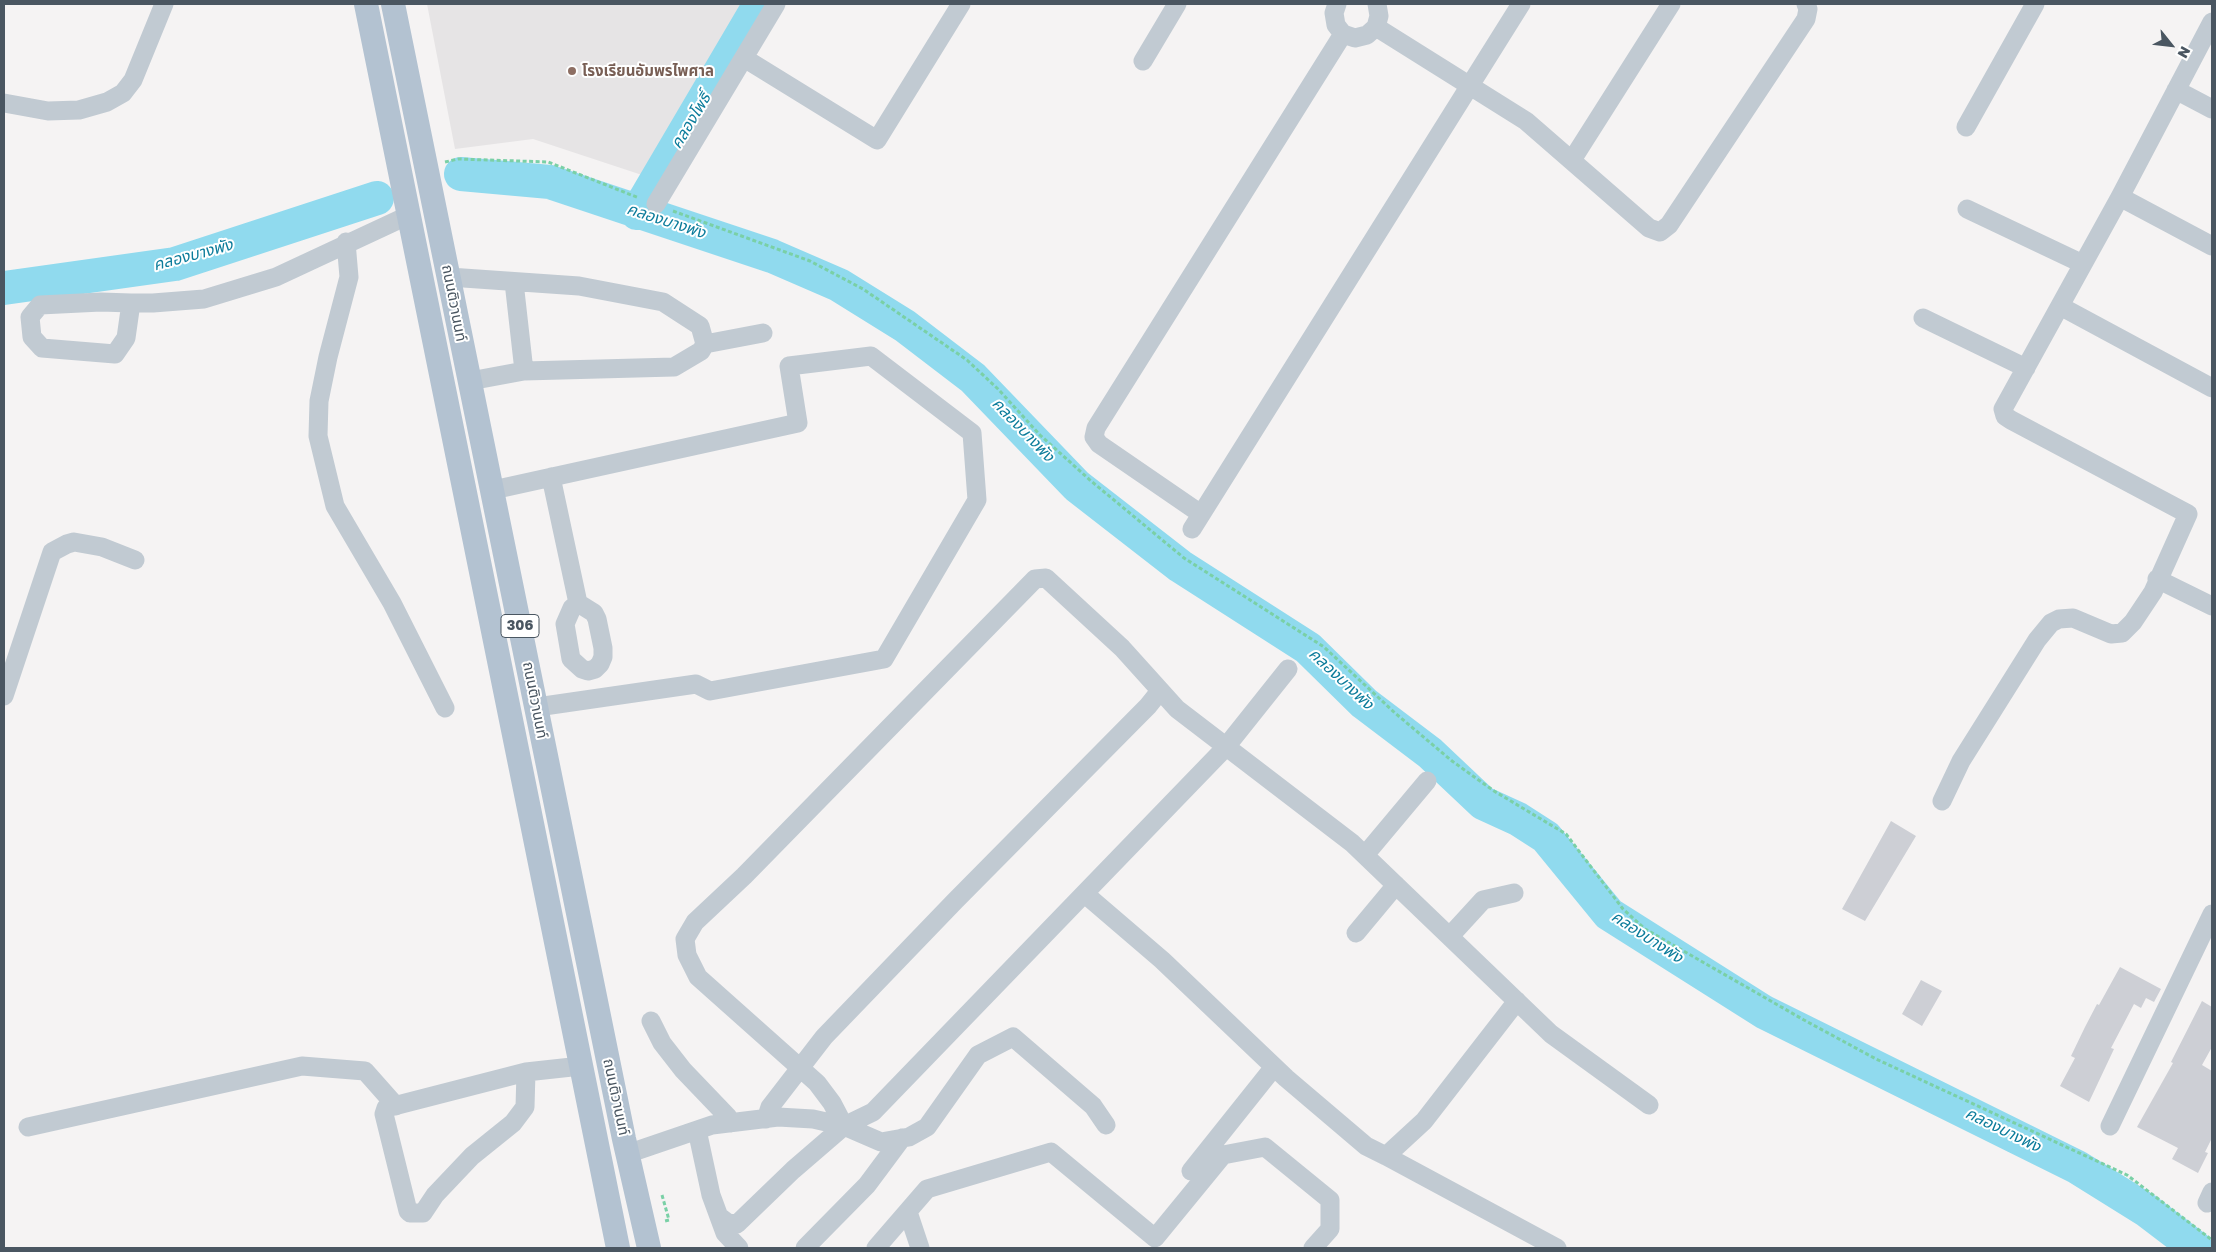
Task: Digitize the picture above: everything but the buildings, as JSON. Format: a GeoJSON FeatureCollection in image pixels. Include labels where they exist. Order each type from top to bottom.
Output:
{"type":"FeatureCollection","features":[{"type":"Feature","properties":{"kind":"main road","name":"ถนนติวานนท์"},"geometry":{"type":"LineString","coordinates":[[366,4],[618,1248]]}},
{"type":"Feature","properties":{"kind":"main road","name":"ถนนติวานนท์"},"geometry":{"type":"LineString","coordinates":[[393,4],[626,1146],[649,1248]]}},
{"type":"Feature","properties":{"kind":"main road"},"geometry":{"type":"LineString","coordinates":[[597,1142],[626,1146]]}},
{"type":"Feature","properties":{"kind":"street"},"geometry":{"type":"LineString","coordinates":[[4,102],[48,111],[79,110],[107,102],[123,93],[133,80],[164,4]]}},
{"type":"Feature","properties":{"kind":"street"},"geometry":{"type":"LineString","coordinates":[[656,204],[776,4]]}},
{"type":"Feature","properties":{"kind":"street"},"geometry":{"type":"LineString","coordinates":[[744,58],[877,140],[961,4]]}},
{"type":"Feature","properties":{"kind":"street"},"geometry":{"type":"LineString","coordinates":[[1143,61],[1177,4]]}},
{"type":"Feature","properties":{"kind":"street"},"geometry":{"type":"LineString","coordinates":[[1337,4],[1334,19],[1344,34],[1361,37],[1376,27],[1379,16],[1377,4]]}},
{"type":"Feature","properties":{"kind":"street"},"geometry":{"type":"LineString","coordinates":[[1344,34],[1096,428],[1094,437],[1099,444],[1197,522],[1521,4]]}},
{"type":"Feature","properties":{"kind":"street"},"geometry":{"type":"LineString","coordinates":[[1572,160],[1671,4]]}},
{"type":"Feature","properties":{"kind":"street"},"geometry":{"type":"LineString","coordinates":[[1376,27],[1526,121],[1649,228],[1660,232],[1669,226],[1806,19],[1808,9],[1806,4]]}},
{"type":"Feature","properties":{"kind":"street"},"geometry":{"type":"LineString","coordinates":[[1966,127],[2035,4]]}},
{"type":"Feature","properties":{"kind":"street"},"geometry":{"type":"LineString","coordinates":[[1942,801],[1961,761],[2037,640],[2051,623],[2058,619],[2073,618],[2111,634],[2122,633],[2133,622],[2153,592],[2157,579],[2188,514],[2005,416],[2003,409],[2120,197],[2212,22]]}},
{"type":"Feature","properties":{"kind":"street"},"geometry":{"type":"LineString","coordinates":[[2176,90],[2212,109]]}},
{"type":"Feature","properties":{"kind":"street"},"geometry":{"type":"LineString","coordinates":[[2120,197],[2212,246]]}},
{"type":"Feature","properties":{"kind":"street"},"geometry":{"type":"LineString","coordinates":[[1966,209],[2083,264]]}},
{"type":"Feature","properties":{"kind":"street"},"geometry":{"type":"LineString","coordinates":[[131,303],[126,338],[115,354],[42,348],[32,337],[30,317],[40,305],[204,299],[276,277],[346,242],[409,215]]}},
{"type":"Feature","properties":{"kind":"street"},"geometry":{"type":"LineString","coordinates":[[346,242],[349,277],[328,357],[319,401],[318,436],[335,506],[392,603],[445,708]]}},
{"type":"Feature","properties":{"kind":"street"},"geometry":{"type":"LineString","coordinates":[[449,278],[579,286],[663,302],[700,326],[705,344],[701,351],[674,367],[524,371],[470,381]]}},
{"type":"Feature","properties":{"kind":"street"},"geometry":{"type":"LineString","coordinates":[[514,282],[524,371]]}},
{"type":"Feature","properties":{"kind":"street"},"geometry":{"type":"LineString","coordinates":[[2060,306],[2212,388]]}},
{"type":"Feature","properties":{"kind":"street"},"geometry":{"type":"LineString","coordinates":[[1924,318],[2026,368]]}},
{"type":"Feature","properties":{"kind":"street"},"geometry":{"type":"LineString","coordinates":[[705,344],[763,333]]}},
{"type":"Feature","properties":{"kind":"street"},"geometry":{"type":"LineString","coordinates":[[492,490],[798,423],[789,366],[871,356],[972,433],[977,500],[884,659],[710,691],[696,684],[536,707]]}},
{"type":"Feature","properties":{"kind":"street"},"geometry":{"type":"LineString","coordinates":[[551,477],[578,603]]}},
{"type":"Feature","properties":{"kind":"street"},"geometry":{"type":"LineString","coordinates":[[4,696],[52,552],[74,542],[102,547],[135,560]]}},
{"type":"Feature","properties":{"kind":"street"},"geometry":{"type":"LineString","coordinates":[[844,1126],[832,1103],[801,1066],[698,977],[687,955],[685,939],[695,922],[744,876],[1035,579],[1046,578],[1122,648],[1177,709],[1352,843],[1551,1034],[1649,1105]]}},
{"type":"Feature","properties":{"kind":"street"},"geometry":{"type":"LineString","coordinates":[[2157,579],[2212,606]]}},
{"type":"Feature","properties":{"kind":"street"},"geometry":{"type":"LineString","coordinates":[[578,603],[589,608],[598,619],[603,648],[603,657],[600,664],[588,671],[577,666],[571,659],[565,624],[572,608],[578,603]]}},
{"type":"Feature","properties":{"kind":"street"},"geometry":{"type":"LineString","coordinates":[[720,1217],[728,1223],[738,1224],[793,1170],[844,1126],[873,1112],[1226,748],[1288,669]]}},
{"type":"Feature","properties":{"kind":"street"},"geometry":{"type":"LineString","coordinates":[[588,671],[594,699]]}},
{"type":"Feature","properties":{"kind":"street"},"geometry":{"type":"LineString","coordinates":[[766,1119],[770,1107],[824,1037],[955,901],[1148,706],[1160,691]]}},
{"type":"Feature","properties":{"kind":"street"},"geometry":{"type":"LineString","coordinates":[[1365,855],[1427,781]]}},
{"type":"Feature","properties":{"kind":"street"},"geometry":{"type":"LineString","coordinates":[[1356,933],[1396,885]]}},
{"type":"Feature","properties":{"kind":"street"},"geometry":{"type":"LineString","coordinates":[[1450,936],[1483,900],[1514,893]]}},
{"type":"Feature","properties":{"kind":"street"},"geometry":{"type":"LineString","coordinates":[[1085,894],[1162,960],[1274,1067],[1366,1146],[1557,1248]]}},
{"type":"Feature","properties":{"kind":"street"},"geometry":{"type":"LineString","coordinates":[[2110,1126],[2210,925]]}},
{"type":"Feature","properties":{"kind":"street"},"geometry":{"type":"LineString","coordinates":[[1386,1156],[1424,1121],[1517,1001]]}},
{"type":"Feature","properties":{"kind":"street"},"geometry":{"type":"LineString","coordinates":[[651,1021],[662,1043],[684,1070],[728,1117],[730,1123]]}},
{"type":"Feature","properties":{"kind":"street"},"geometry":{"type":"LineString","coordinates":[[626,1146],[730,1123],[766,1119],[814,1119],[844,1126],[881,1142],[902,1138],[926,1127],[978,1055],[1013,1037],[1093,1106],[1106,1125]]}},
{"type":"Feature","properties":{"kind":"street"},"geometry":{"type":"LineString","coordinates":[[28,1127],[302,1066],[365,1071],[396,1106]]}},
{"type":"Feature","properties":{"kind":"street"},"geometry":{"type":"LineString","coordinates":[[526,1072],[525,1107],[513,1123],[472,1156],[420,1214],[408,1211],[384,1114],[386,1108],[526,1072],[582,1066]]}},
{"type":"Feature","properties":{"kind":"street"},"geometry":{"type":"LineString","coordinates":[[1191,1171],[1274,1067]]}},
{"type":"Feature","properties":{"kind":"street"},"geometry":{"type":"LineString","coordinates":[[697,1130],[711,1195],[725,1233],[740,1248]]}},
{"type":"Feature","properties":{"kind":"street"},"geometry":{"type":"LineString","coordinates":[[805,1248],[867,1185],[902,1138]]}},
{"type":"Feature","properties":{"kind":"street"},"geometry":{"type":"LineString","coordinates":[[876,1248],[927,1189],[1051,1152],[1155,1238],[1223,1155],[1265,1147],[1330,1200],[1330,1229],[1313,1248]]}},
{"type":"Feature","properties":{"kind":"street"},"geometry":{"type":"LineString","coordinates":[[908,1212],[920,1248]]}},
{"type":"Feature","properties":{"kind":"path"},"geometry":{"type":"LineString","coordinates":[[426,166],[458,159],[548,162],[632,195]]}},
{"type":"Feature","properties":{"kind":"path"},"geometry":{"type":"LineString","coordinates":[[656,204],[740,237],[810,261],[863,289],[967,360],[998,389],[1040,435],[1091,481],[1184,558],[1324,647],[1394,713],[1452,761],[1494,791],[1566,834],[1623,909],[1646,929],[1876,1059],[2126,1175],[2212,1240]]}},
{"type":"Feature","properties":{"kind":"path"},"geometry":{"type":"LineString","coordinates":[[662,1195],[669,1220],[665,1221],[662,1212]]}},
{"type":"Feature","properties":{"kind":"shaded area","name":"โรงเรียนอัมพรไพศาล"},"geometry":{"type":"Polygon","coordinates":[[[427,4],[746,4],[642,175],[533,139],[455,149],[427,4]]]}},
{"type":"Feature","properties":{"kind":"waterway","name":"คลองโพธิ์"},"geometry":{"type":"LineString","coordinates":[[637,213],[760,4]]}},
{"type":"Feature","properties":{"kind":"waterway","name":"คลองบางพัง"},"geometry":{"type":"LineString","coordinates":[[461,174],[550,182],[772,256],[839,285],[905,326],[973,378],[1077,486],[1180,566],[1308,648],[1364,703],[1430,753],[1483,803],[1518,819],[1546,837],[1609,914],[1764,1012],[2077,1167],[2146,1210],[2196,1248]]}},
{"type":"Feature","properties":{"kind":"waterway","name":"คลองบางพัง"},"geometry":{"type":"LineString","coordinates":[[4,288],[175,264],[377,198]]}},
{"type":"Feature","properties":{"kind":"place","name":"โรงเรียนอัมพรไพศาล"},"geometry":{"type":"Point","coordinates":[572,71]}}]}
